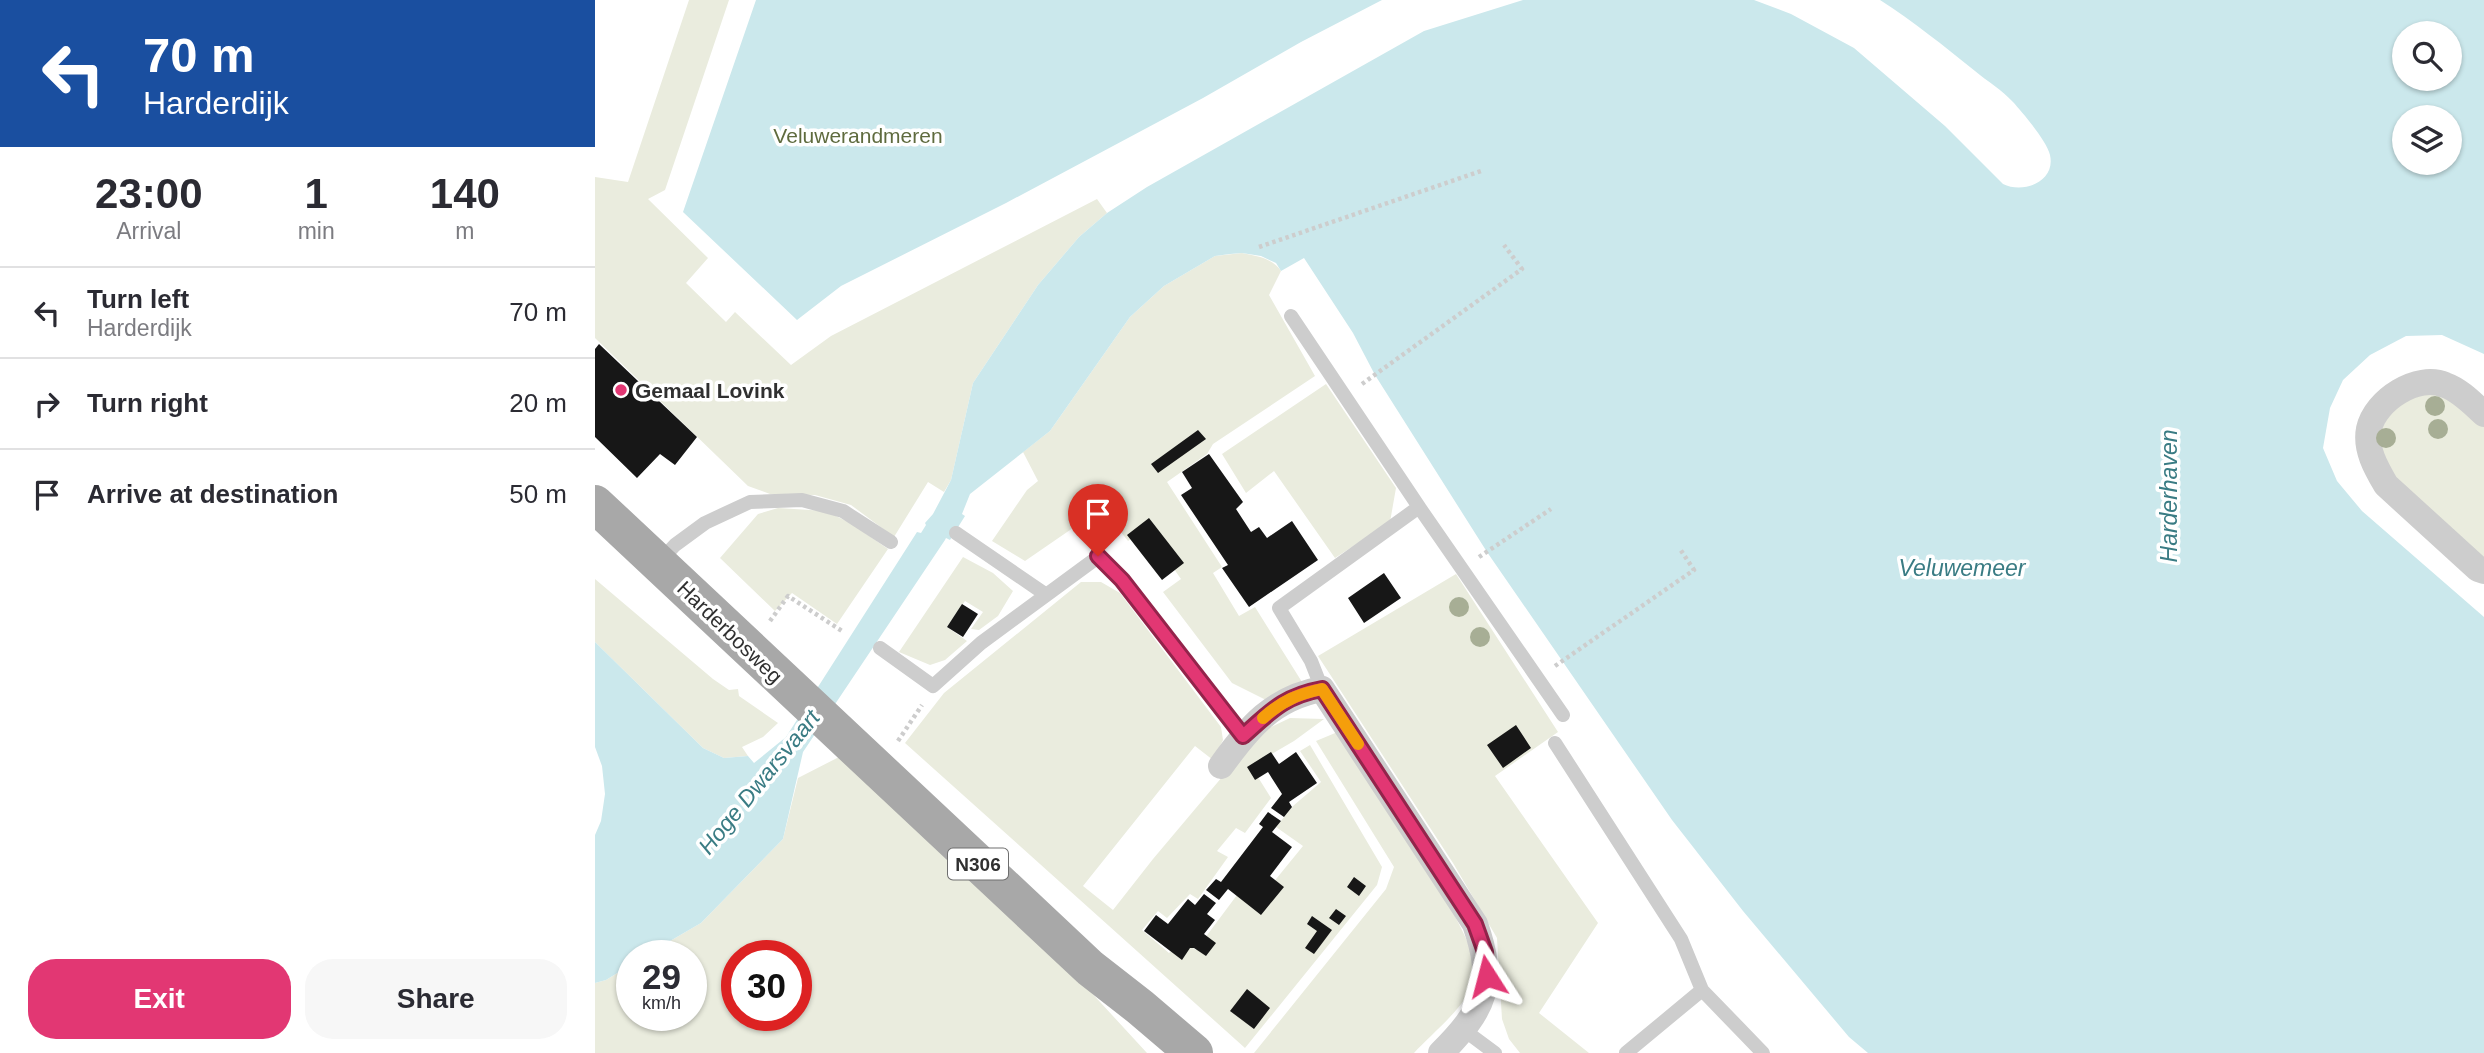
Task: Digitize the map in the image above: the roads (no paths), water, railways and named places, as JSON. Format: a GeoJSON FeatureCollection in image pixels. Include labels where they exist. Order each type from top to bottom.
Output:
{"type":"FeatureCollection","features":[{"type":"Feature","properties":{"kind":"main road","name":"Harderbosweg"},"geometry":{"type":"LineString","coordinates":[[595,504],[766,666],[880,753],[1090,968]]}},
{"type":"Feature","properties":{"kind":"main road","name":"N306"},"geometry":{"type":"LineString","coordinates":[[1090,968],[1158,1053]]}},
{"type":"Feature","properties":{"kind":"main road","name":"N306"},"geometry":{"type":"LineString","coordinates":[[1090,968],[1194,1053]]}},
{"type":"Feature","properties":{"kind":"street"},"geometry":{"type":"LineString","coordinates":[[2484,414],[2468,399],[2445,384],[2422,381],[2393,396],[2380,408],[2369,427],[2369,448],[2386,485],[2478,569],[2484,571]]}},
{"type":"Feature","properties":{"kind":"street"},"geometry":{"type":"LineString","coordinates":[[1221,766],[1243,736],[1278,705],[1300,693],[1322,689],[1475,924],[1485,952],[1487,976],[1480,1004],[1464,1030],[1441,1053]]}},
{"type":"Feature","properties":{"kind":"lane"},"geometry":{"type":"LineString","coordinates":[[1291,316],[1563,715]]}},
{"type":"Feature","properties":{"kind":"lane"},"geometry":{"type":"LineString","coordinates":[[658,563],[675,545],[705,523],[750,502],[802,500],[843,511],[891,542]]}},
{"type":"Feature","properties":{"kind":"lane"},"geometry":{"type":"LineString","coordinates":[[1322,689],[1311,661],[1279,608],[1419,507]]}},
{"type":"Feature","properties":{"kind":"lane"},"geometry":{"type":"LineString","coordinates":[[956,533],[1045,594]]}},
{"type":"Feature","properties":{"kind":"lane"},"geometry":{"type":"LineString","coordinates":[[880,648],[933,686],[981,643],[1098,556],[1122,580],[1243,736]]}},
{"type":"Feature","properties":{"kind":"lane"},"geometry":{"type":"LineString","coordinates":[[1555,743],[1681,939],[1702,990],[1763,1053]]}},
{"type":"Feature","properties":{"kind":"lane"},"geometry":{"type":"LineString","coordinates":[[1626,1053],[1702,990]]}},
{"type":"Feature","properties":{"kind":"lane"},"geometry":{"type":"LineString","coordinates":[[1464,1030],[1495,1053]]}},
{"type":"Feature","properties":{"kind":"water","name":"Veluwerandmeren"},"geometry":{"type":"Polygon","coordinates":[[[756,0],[1382,0],[1006,203],[841,286],[797,320],[683,212],[756,0]]]}},
{"type":"Feature","properties":{"kind":"water","name":"Veluwemeer"},"geometry":{"type":"Polygon","coordinates":[[[1523,0],[1754,0],[1791,14],[1854,48],[1945,126],[2003,184],[2020,187],[2043,179],[2051,164],[2048,149],[2034,127],[2004,94],[1929,34],[1880,0],[2484,0],[2484,354],[2442,335],[2406,336],[2370,355],[2343,380],[2330,408],[2323,448],[2337,481],[2362,511],[2484,617],[2484,1053],[1868,1053],[1849,1037],[1743,911],[1672,820],[1487,552],[1304,258],[1281,271],[1276,263],[1261,256],[1242,253],[1215,256],[1164,286],[1130,317],[1050,431],[970,494],[962,514],[965,516],[950,540],[946,538],[803,752],[783,839],[701,923],[672,940],[616,940],[616,974],[595,983],[595,835],[601,821],[605,794],[602,766],[595,747],[595,642],[703,748],[724,758],[748,756],[754,763],[786,737],[917,532],[921,533],[951,480],[973,383],[1038,285],[1079,237],[1107,213],[1147,187],[1424,31],[1523,0]]]}},
{"type":"Feature","properties":{"kind":"place","name":"Gemaal Lovink"},"geometry":{"type":"Point","coordinates":[621,390]}},
{"type":"Feature","properties":{"kind":"water label","name":"Harderhaven"},"geometry":{"type":"Point","coordinates":[2169,496]}},
{"type":"Feature","properties":{"kind":"water label","name":"Hoge Dwarsvaart"},"geometry":{"type":"Point","coordinates":[759,782]}}]}
